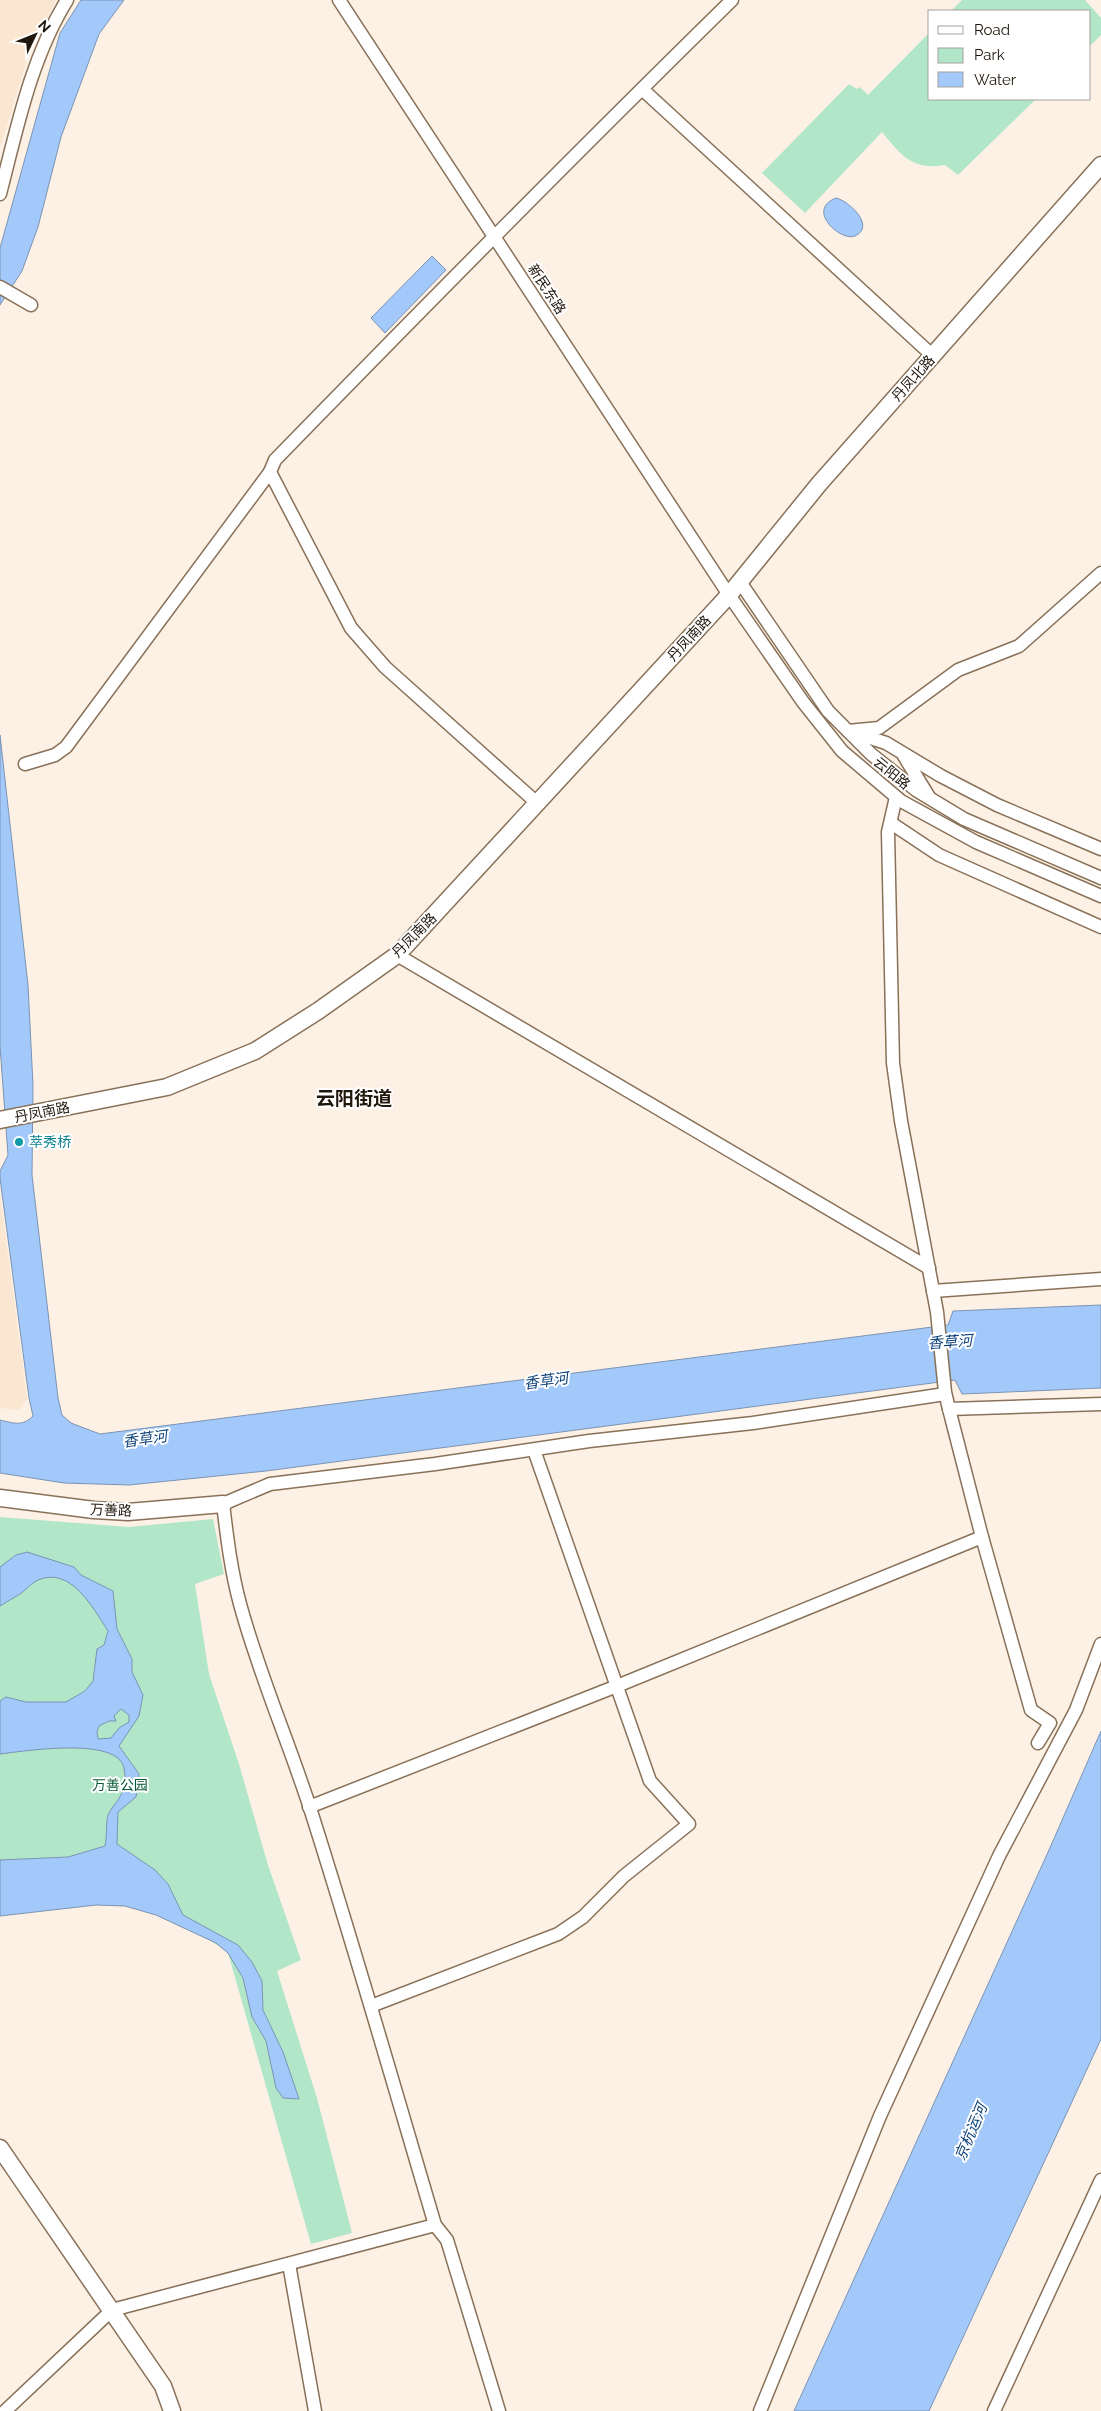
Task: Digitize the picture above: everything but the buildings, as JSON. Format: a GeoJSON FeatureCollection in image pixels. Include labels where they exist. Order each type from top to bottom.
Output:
{"type":"FeatureCollection","features":[{"type":"Feature","properties":{"kind":"main road","name":"丹凤北路"},"geometry":{"type":"LineString","coordinates":[[729,595],[819,484],[1101,165]]}},
{"type":"Feature","properties":{"kind":"main road","name":"丹凤南路"},"geometry":{"type":"LineString","coordinates":[[2,1119],[168,1087],[255,1051],[318,1011],[396,955],[729,595]]}},
{"type":"Feature","properties":{"kind":"main road","name":"万善路"},"geometry":{"type":"LineString","coordinates":[[0,1498],[94,1510],[128,1512],[223,1504]]}},
{"type":"Feature","properties":{"kind":"main road"},"geometry":{"type":"LineString","coordinates":[[0,2148],[163,2386],[172,2411]]}},
{"type":"Feature","properties":{"kind":"street"},"geometry":{"type":"LineString","coordinates":[[0,194],[32,78],[53,22],[67,0]]}},
{"type":"Feature","properties":{"kind":"street","name":"新民东路"},"geometry":{"type":"LineString","coordinates":[[339,0],[729,595]]}},
{"type":"Feature","properties":{"kind":"street"},"geometry":{"type":"LineString","coordinates":[[25,764],[55,755],[66,747],[270,472],[275,460],[444,285],[495,238],[732,0]]}},
{"type":"Feature","properties":{"kind":"street"},"geometry":{"type":"LineString","coordinates":[[642,89],[933,356]]}},
{"type":"Feature","properties":{"kind":"street"},"geometry":{"type":"LineString","coordinates":[[0,287],[31,305]]}},
{"type":"Feature","properties":{"kind":"street"},"geometry":{"type":"LineString","coordinates":[[270,472],[351,628],[385,666],[537,802]]}},
{"type":"Feature","properties":{"kind":"street"},"geometry":{"type":"LineString","coordinates":[[848,730],[879,728],[958,670],[1019,646],[1101,573]]}},
{"type":"Feature","properties":{"kind":"street","name":"云阳路"},"geometry":{"type":"LineString","coordinates":[[740,582],[828,710],[871,754],[930,799],[964,819],[1101,878]]}},
{"type":"Feature","properties":{"kind":"street","name":"云阳路"},"geometry":{"type":"LineString","coordinates":[[729,595],[803,702],[842,751],[896,797],[976,842],[1101,896]]}},
{"type":"Feature","properties":{"kind":"street"},"geometry":{"type":"LineString","coordinates":[[879,728],[902,753],[930,799]]}},
{"type":"Feature","properties":{"kind":"street"},"geometry":{"type":"LineString","coordinates":[[848,730],[886,743],[941,776],[997,805],[1101,849]]}},
{"type":"Feature","properties":{"kind":"street"},"geometry":{"type":"LineString","coordinates":[[896,797],[888,832],[893,1063],[900,1121],[937,1312],[945,1393],[982,1537],[1032,1710],[1050,1723],[1038,1743]]}},
{"type":"Feature","properties":{"kind":"street"},"geometry":{"type":"LineString","coordinates":[[890,822],[939,855],[1101,927]]}},
{"type":"Feature","properties":{"kind":"street"},"geometry":{"type":"LineString","coordinates":[[396,955],[929,1268]]}},
{"type":"Feature","properties":{"kind":"street"},"geometry":{"type":"LineString","coordinates":[[933,1292],[1101,1279]]}},
{"type":"Feature","properties":{"kind":"street"},"geometry":{"type":"LineString","coordinates":[[499,2411],[448,2240],[435,2225],[371,2006],[309,1807],[276,1716],[240,1603],[228,1548],[223,1504],[270,1484],[435,1464],[589,1441],[753,1422],[945,1393]]}},
{"type":"Feature","properties":{"kind":"street"},"geometry":{"type":"LineString","coordinates":[[949,1409],[1101,1404]]}},
{"type":"Feature","properties":{"kind":"street"},"geometry":{"type":"LineString","coordinates":[[371,2006],[558,1934],[583,1917],[624,1876],[689,1824],[650,1781],[534,1450]]}},
{"type":"Feature","properties":{"kind":"street"},"geometry":{"type":"LineString","coordinates":[[309,1807],[617,1686],[982,1537]]}},
{"type":"Feature","properties":{"kind":"street"},"geometry":{"type":"LineString","coordinates":[[760,2411],[884,2108],[999,1856],[1076,1710],[1101,1644]]}},
{"type":"Feature","properties":{"kind":"street"},"geometry":{"type":"LineString","coordinates":[[994,2411],[1101,2180]]}},
{"type":"Feature","properties":{"kind":"street"},"geometry":{"type":"LineString","coordinates":[[5,2411],[112,2310],[435,2225]]}},
{"type":"Feature","properties":{"kind":"street"},"geometry":{"type":"LineString","coordinates":[[289,2264],[315,2411]]}},
{"type":"Feature","properties":{"kind":"shaded area"},"geometry":{"type":"Polygon","coordinates":[[[0,0],[56,0],[29,54],[0,148],[0,0]]]}},
{"type":"Feature","properties":{"kind":"shaded area"},"geometry":{"type":"Polygon","coordinates":[[[0,1194],[27,1399],[19,1410],[0,1408],[0,1194]]]}},
{"type":"Feature","properties":{"kind":"green space"},"geometry":{"type":"Polygon","coordinates":[[[962,0],[1085,0],[1101,18],[1101,35],[1091,45],[1091,10],[952,10],[962,0]]]}},
{"type":"Feature","properties":{"kind":"green space"},"geometry":{"type":"Polygon","coordinates":[[[928,34],[928,100],[1035,100],[958,175],[945,165],[934,166],[915,163],[901,154],[882,132],[805,213],[762,173],[849,84],[857,89],[860,87],[868,95],[928,34]]]}},
{"type":"Feature","properties":{"kind":"green space","name":"万善公园"},"geometry":{"type":"Polygon","coordinates":[[[0,1517],[129,1527],[213,1519],[224,1574],[195,1584],[209,1674],[239,1764],[268,1865],[301,1960],[277,1971],[317,2098],[352,2233],[311,2244],[228,1953],[218,1945],[178,1923],[136,1908],[94,1905],[62,1907],[0,1916],[0,1517]]]}},
{"type":"Feature","properties":{"kind":"water"},"geometry":{"type":"Polygon","coordinates":[[[81,0],[124,0],[99,34],[61,137],[38,227],[22,271],[0,305],[0,248],[60,33],[81,0]]]}},
{"type":"Feature","properties":{"kind":"water"},"geometry":{"type":"Polygon","coordinates":[[[836,198],[853,209],[862,220],[861,232],[855,236],[849,237],[835,230],[825,217],[824,210],[827,203],[836,198]]]}},
{"type":"Feature","properties":{"kind":"water"},"geometry":{"type":"Polygon","coordinates":[[[432,256],[446,270],[385,333],[371,318],[432,256]]]}},
{"type":"Feature","properties":{"kind":"water","name":"香草河"},"geometry":{"type":"Polygon","coordinates":[[[0,735],[28,985],[33,1085],[32,1175],[58,1398],[62,1415],[71,1423],[100,1434],[948,1325],[953,1311],[1101,1305],[1101,1388],[962,1394],[955,1380],[266,1471],[129,1485],[64,1483],[0,1473],[0,1420],[21,1423],[33,1416],[0,1178],[0,1171],[8,1155],[0,1046],[0,735]]]}},
{"type":"Feature","properties":{"kind":"water"},"geometry":{"type":"Polygon","coordinates":[[[27,1552],[74,1567],[81,1575],[113,1591],[117,1629],[132,1659],[132,1672],[143,1695],[139,1716],[119,1746],[139,1774],[136,1797],[118,1812],[117,1844],[155,1870],[168,1884],[183,1915],[238,1945],[252,1962],[262,1981],[263,2010],[283,2052],[299,2099],[283,2098],[276,2088],[266,2041],[252,2017],[243,1978],[228,1953],[216,1943],[156,1915],[125,1906],[96,1905],[0,1916],[0,1860],[68,1857],[105,1846],[108,1815],[121,1795],[125,1778],[122,1763],[114,1755],[100,1751],[84,1748],[65,1748],[0,1754],[0,1701],[6,1697],[26,1702],[66,1702],[85,1691],[93,1681],[97,1649],[104,1645],[108,1631],[80,1592],[71,1584],[61,1579],[50,1577],[38,1580],[0,1606],[0,1567],[16,1555],[27,1552]],[[121,1709],[114,1716],[116,1721],[109,1721],[99,1726],[97,1732],[98,1739],[111,1738],[119,1728],[129,1722],[129,1715],[121,1709]]]}},
{"type":"Feature","properties":{"kind":"water","name":"京杭运河"},"geometry":{"type":"Polygon","coordinates":[[[1101,1731],[1101,2039],[929,2411],[794,2411],[1049,1850],[1101,1731]]]}},
{"type":"Feature","properties":{"kind":"place","name":"萃秀桥"},"geometry":{"type":"Point","coordinates":[19,1142]}},
{"type":"Feature","properties":{"kind":"district","name":"云阳街道"},"geometry":{"type":"Point","coordinates":[354,1098]}}]}
